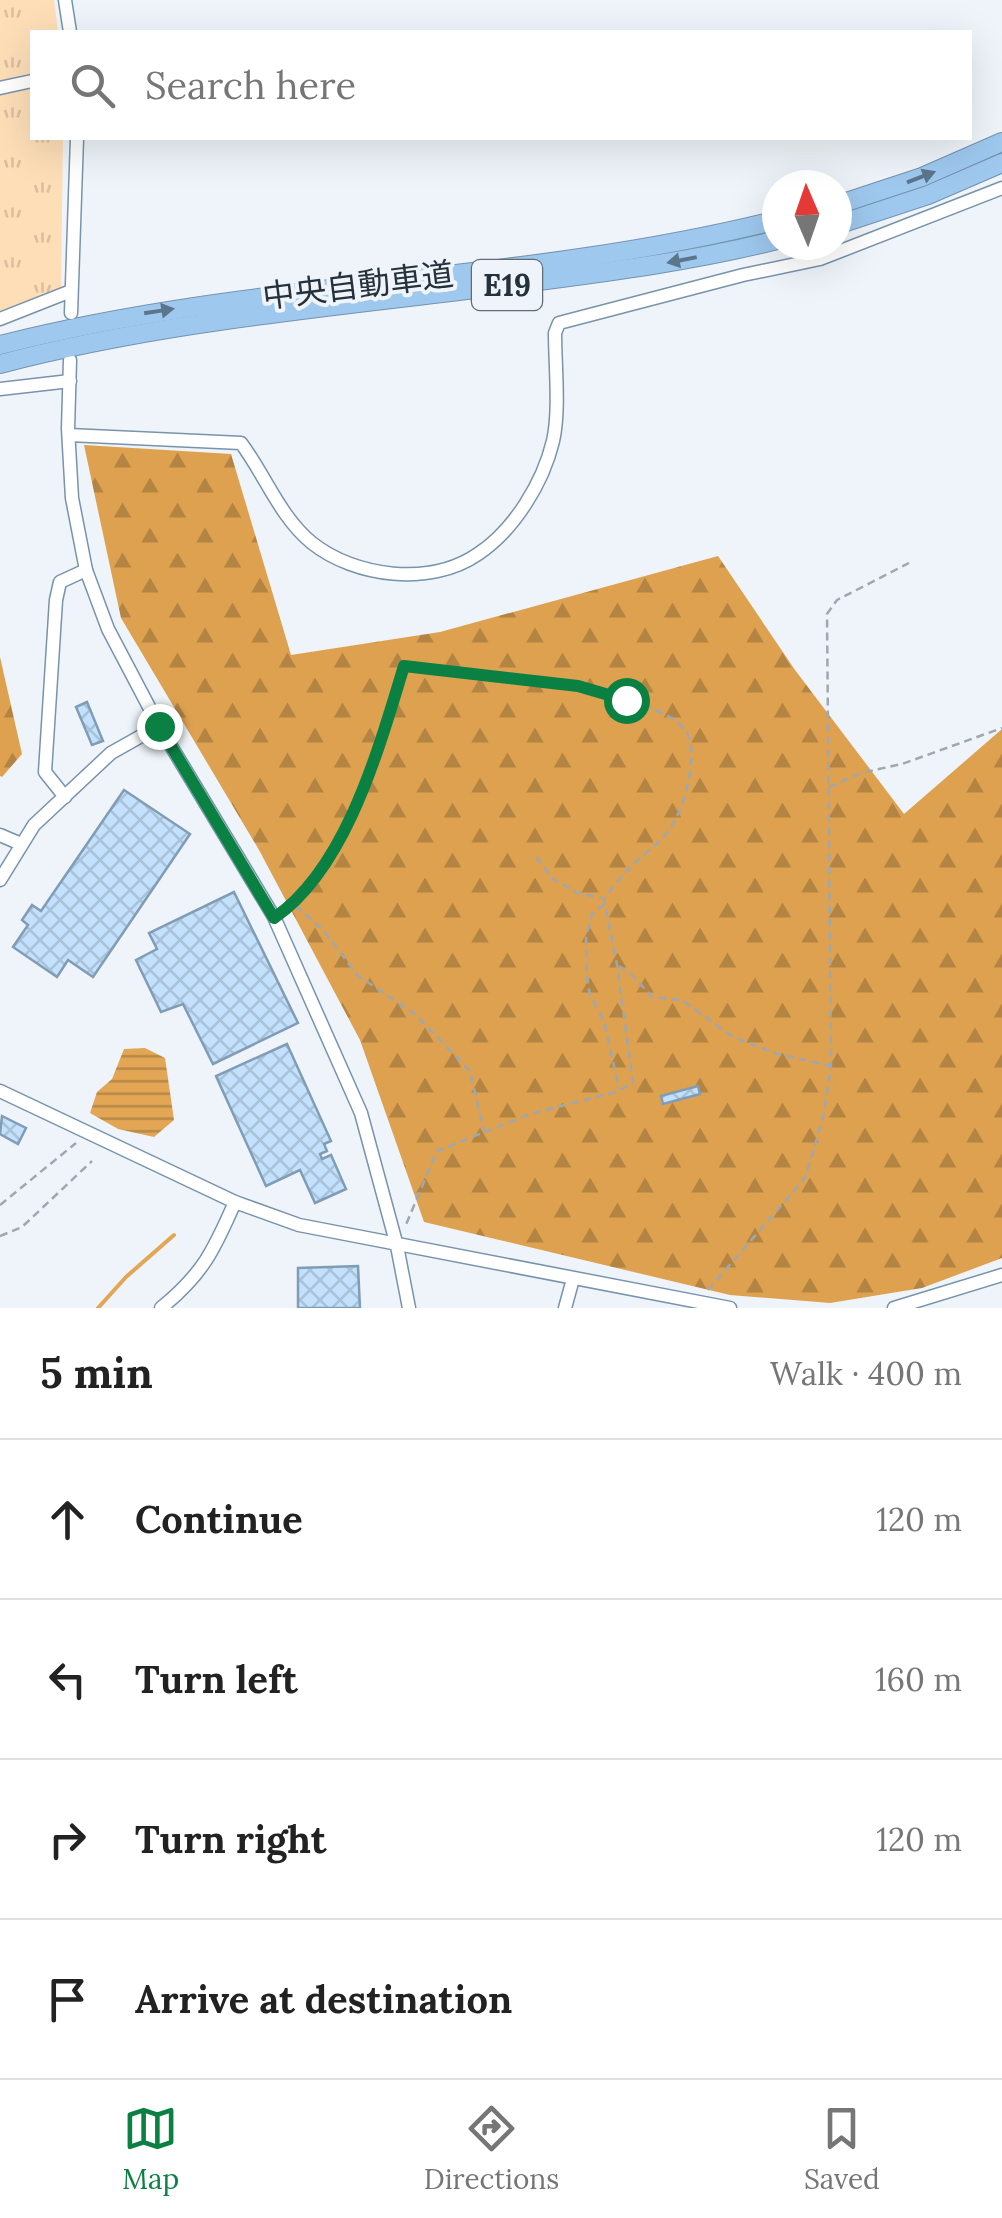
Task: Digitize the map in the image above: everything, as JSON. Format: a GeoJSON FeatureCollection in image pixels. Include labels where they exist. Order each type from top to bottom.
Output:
{"type":"FeatureCollection","features":[{"type":"Feature","properties":{"kind":"highway"},"geometry":{"type":"LineString","coordinates":[[852,200],[922,177],[1002,142]]}},
{"type":"Feature","properties":{"kind":"highway"},"geometry":{"type":"LineString","coordinates":[[852,219],[928,195],[1002,163]]}},
{"type":"Feature","properties":{"kind":"highway","name":"中央自動車道"},"geometry":{"type":"LineString","coordinates":[[0,345],[159,311],[628,251],[762,223]]}},
{"type":"Feature","properties":{"kind":"highway","name":"中央自動車道"},"geometry":{"type":"LineString","coordinates":[[0,364],[59,348],[162,329],[631,270],[762,243]]}},
{"type":"Feature","properties":{"kind":"street"},"geometry":{"type":"LineString","coordinates":[[65,0],[70,30]]}},
{"type":"Feature","properties":{"kind":"street"},"geometry":{"type":"LineString","coordinates":[[0,88],[30,80]]}},
{"type":"Feature","properties":{"kind":"street"},"geometry":{"type":"LineString","coordinates":[[71,313],[78,140]]}},
{"type":"Feature","properties":{"kind":"street"},"geometry":{"type":"LineString","coordinates":[[69,436],[241,442],[291,521],[335,558],[356,568],[399,575],[454,566],[477,555],[504,532],[528,499],[542,470],[554,439],[554,333],[559,323],[743,274],[820,258],[1002,188]]}},
{"type":"Feature","properties":{"kind":"street"},"geometry":{"type":"LineString","coordinates":[[0,319],[71,292]]}},
{"type":"Feature","properties":{"kind":"street"},"geometry":{"type":"LineString","coordinates":[[70,360],[72,498],[86,570],[108,629],[159,726],[274,918],[361,1112],[397,1246],[409,1308]]}},
{"type":"Feature","properties":{"kind":"street"},"geometry":{"type":"LineString","coordinates":[[0,389],[70,381]]}},
{"type":"Feature","properties":{"kind":"street"},"geometry":{"type":"LineString","coordinates":[[65,796],[45,772],[56,600],[60,582],[86,570]]}},
{"type":"Feature","properties":{"kind":"street"},"geometry":{"type":"LineString","coordinates":[[0,880],[34,824],[111,754],[159,726]]}},
{"type":"Feature","properties":{"kind":"street"},"geometry":{"type":"LineString","coordinates":[[0,835],[21,844]]}},
{"type":"Feature","properties":{"kind":"street"},"geometry":{"type":"LineString","coordinates":[[0,1091],[235,1202],[300,1226],[730,1308]]}},
{"type":"Feature","properties":{"kind":"street"},"geometry":{"type":"LineString","coordinates":[[161,1308],[186,1287],[211,1256],[235,1202]]}},
{"type":"Feature","properties":{"kind":"street"},"geometry":{"type":"LineString","coordinates":[[899,1308],[1002,1275]]}},
{"type":"Feature","properties":{"kind":"street"},"geometry":{"type":"LineString","coordinates":[[565,1308],[572,1278]]}},
{"type":"Feature","properties":{"kind":"path"},"geometry":{"type":"LineString","coordinates":[[699,1301],[804,1178],[823,1118],[831,1066],[827,614],[837,600],[909,563]]}},
{"type":"Feature","properties":{"kind":"path"},"geometry":{"type":"LineString","coordinates":[[274,918],[294,904],[346,832],[404,666],[578,686],[675,720],[690,738],[691,774],[677,817],[658,846],[638,859],[592,914],[586,938],[586,977],[590,995],[604,1021],[619,1090]]}},
{"type":"Feature","properties":{"kind":"path"},"geometry":{"type":"LineString","coordinates":[[828,788],[861,773],[902,764],[1002,728]]}},
{"type":"Feature","properties":{"kind":"path"},"geometry":{"type":"LineString","coordinates":[[536,856],[553,880],[604,901]]}},
{"type":"Feature","properties":{"kind":"path"},"geometry":{"type":"LineString","coordinates":[[397,1246],[437,1151],[530,1114],[633,1083],[604,901]]}},
{"type":"Feature","properties":{"kind":"path"},"geometry":{"type":"LineString","coordinates":[[294,904],[324,932],[357,975],[415,1014],[470,1071],[484,1133]]}},
{"type":"Feature","properties":{"kind":"path"},"geometry":{"type":"LineString","coordinates":[[617,965],[652,998],[682,1000],[733,1036],[774,1053],[831,1066]]}},
{"type":"Feature","properties":{"kind":"path"},"geometry":{"type":"LineString","coordinates":[[0,1205],[55,1163],[84,1132]]}},
{"type":"Feature","properties":{"kind":"path"},"geometry":{"type":"LineString","coordinates":[[0,1236],[22,1227],[92,1162]]}},
{"type":"Feature","properties":{"kind":"green space"},"geometry":{"type":"Polygon","coordinates":[[[0,0],[54,0],[58,30],[30,30],[30,140],[63,140],[61,289],[0,315],[0,0]]]}},
{"type":"Feature","properties":{"kind":"green space"},"geometry":{"type":"Polygon","coordinates":[[[84,445],[231,454],[291,655],[440,632],[718,556],[795,670],[904,814],[1002,729],[1002,1258],[922,1288],[830,1303],[730,1295],[424,1222],[360,1040],[259,850],[121,618],[84,445]]]}},
{"type":"Feature","properties":{"kind":"green space"},"geometry":{"type":"Polygon","coordinates":[[[0,657],[22,754],[2,777],[0,776],[0,657]]]}},
{"type":"Feature","properties":{"kind":"shaded area"},"geometry":{"type":"Polygon","coordinates":[[[145,1048],[165,1058],[174,1120],[154,1137],[118,1129],[90,1113],[97,1092],[112,1079],[124,1049],[145,1048]]]}},
{"type":"Feature","properties":{"kind":"building"},"geometry":{"type":"Polygon","coordinates":[[[87,702],[103,741],[92,745],[76,707],[87,702]]]}},
{"type":"Feature","properties":{"kind":"building"},"geometry":{"type":"Polygon","coordinates":[[[124,790],[190,834],[93,977],[68,960],[57,977],[13,947],[28,925],[22,920],[32,905],[41,911],[124,790]]]}},
{"type":"Feature","properties":{"kind":"building"},"geometry":{"type":"Polygon","coordinates":[[[234,892],[298,1023],[213,1064],[183,1004],[161,1012],[136,960],[157,949],[149,933],[234,892]]]}},
{"type":"Feature","properties":{"kind":"building"},"geometry":{"type":"Polygon","coordinates":[[[287,1044],[331,1141],[324,1144],[327,1151],[320,1154],[322,1159],[331,1155],[346,1189],[315,1203],[300,1170],[266,1186],[216,1076],[287,1044]]]}},
{"type":"Feature","properties":{"kind":"building"},"geometry":{"type":"Polygon","coordinates":[[[698,1086],[700,1094],[663,1104],[661,1096],[698,1086]]]}},
{"type":"Feature","properties":{"kind":"building"},"geometry":{"type":"Polygon","coordinates":[[[2,1116],[26,1128],[18,1144],[0,1134],[2,1116]]]}},
{"type":"Feature","properties":{"kind":"building"},"geometry":{"type":"Polygon","coordinates":[[[358,1266],[360,1308],[298,1308],[298,1268],[358,1266]]]}},
{"type":"Feature","properties":{"kind":"waterway"},"geometry":{"type":"LineString","coordinates":[[98,1308],[174,1235]]}},
{"type":"Feature","properties":{"kind":"route"},"geometry":{"type":"LineString","coordinates":[[159,726],[274,918],[294,904],[346,832],[404,666],[578,686],[626,700]]}}]}
